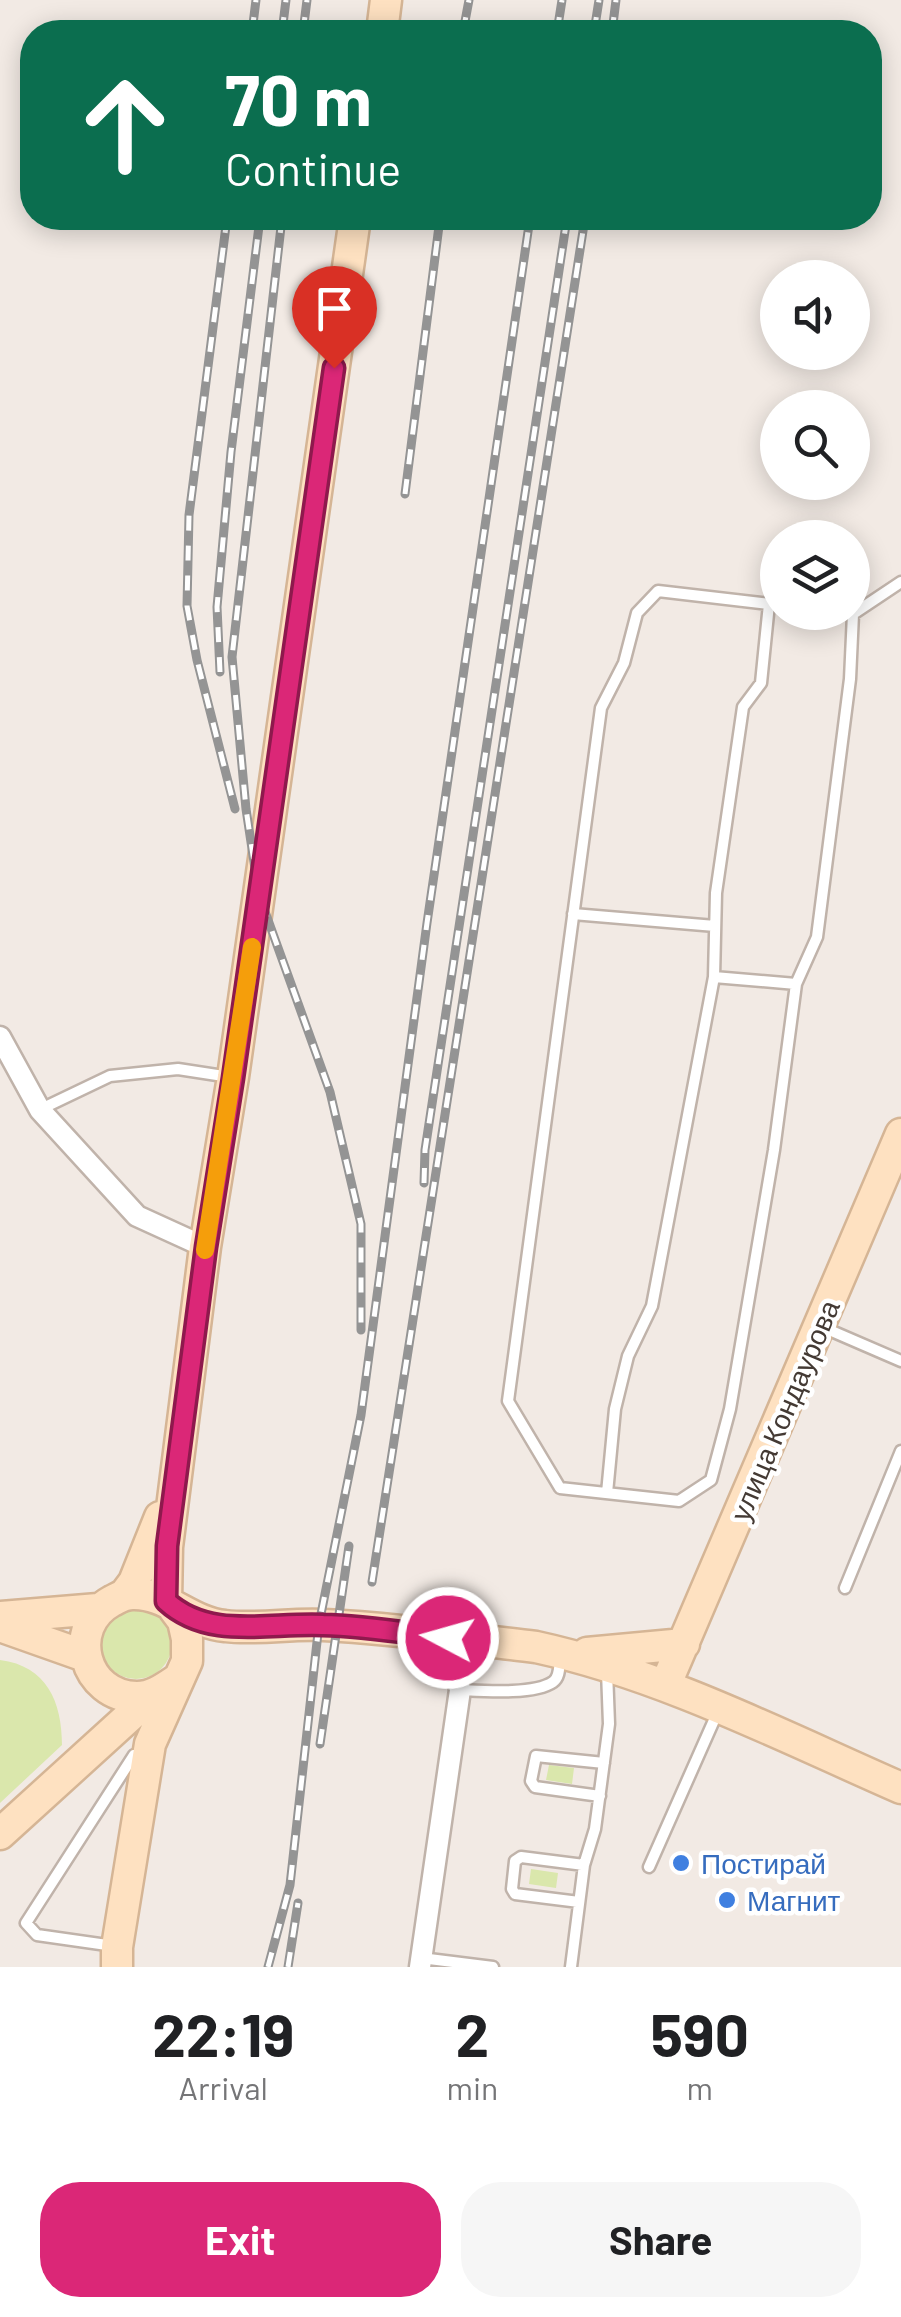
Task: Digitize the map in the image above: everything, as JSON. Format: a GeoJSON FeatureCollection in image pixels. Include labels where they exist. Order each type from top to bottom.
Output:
{"type":"FeatureCollection","features":[{"type":"Feature","properties":{"kind":"main road"},"geometry":{"type":"LineString","coordinates":[[117,1957],[150,1744],[188,1639],[182,1621],[170,1605],[167,1546],[206,1247],[353,230]]}},
{"type":"Feature","properties":{"kind":"main road","name":"улица Кондаурова"},"geometry":{"type":"LineString","coordinates":[[666,1686],[901,1134]]}},
{"type":"Feature","properties":{"kind":"main road"},"geometry":{"type":"LineString","coordinates":[[0,1617],[98,1609],[126,1594],[176,1472]]}},
{"type":"Feature","properties":{"kind":"main road"},"geometry":{"type":"LineString","coordinates":[[126,1594],[144,1594],[202,1622],[261,1627],[319,1624],[564,1654],[666,1686],[901,1788]]}},
{"type":"Feature","properties":{"kind":"main road"},"geometry":{"type":"LineString","coordinates":[[98,1609],[84,1637],[134,1755],[142,1808]]}},
{"type":"Feature","properties":{"kind":"main road"},"geometry":{"type":"LineString","coordinates":[[0,1626],[104,1686],[136,1697],[173,1678],[220,1643],[261,1627]]}},
{"type":"Feature","properties":{"kind":"main road"},"geometry":{"type":"LineString","coordinates":[[564,1654],[684,1644]]}},
{"type":"Feature","properties":{"kind":"main road"},"geometry":{"type":"LineString","coordinates":[[82,1756],[104,1686]]}},
{"type":"Feature","properties":{"kind":"main road"},"geometry":{"type":"LineString","coordinates":[[0,1834],[82,1756],[104,1686]]}},
{"type":"Feature","properties":{"kind":"street"},"geometry":{"type":"LineString","coordinates":[[0,1038],[40,1110],[137,1216],[206,1247]]}},
{"type":"Feature","properties":{"kind":"street"},"geometry":{"type":"LineString","coordinates":[[421,1962],[460,1690],[448,1638]]}},
{"type":"Feature","properties":{"kind":"lane"},"geometry":{"type":"LineString","coordinates":[[870,600],[901,582]]}},
{"type":"Feature","properties":{"kind":"lane"},"geometry":{"type":"LineString","coordinates":[[760,603],[658,591],[638,613],[624,663],[601,708],[508,1401],[560,1488],[680,1501],[711,1480],[736,1372],[774,1150],[796,984],[817,937],[850,680],[849,630]]}},
{"type":"Feature","properties":{"kind":"lane"},"geometry":{"type":"LineString","coordinates":[[607,1493],[615,1410],[628,1356],[652,1306],[714,977],[716,894],[743,706],[761,683],[769,630]]}},
{"type":"Feature","properties":{"kind":"lane"},"geometry":{"type":"LineString","coordinates":[[574,914],[716,926]]}},
{"type":"Feature","properties":{"kind":"lane"},"geometry":{"type":"LineString","coordinates":[[714,977],[796,984]]}},
{"type":"Feature","properties":{"kind":"lane"},"geometry":{"type":"LineString","coordinates":[[40,1110],[110,1076],[178,1069],[233,1078]]}},
{"type":"Feature","properties":{"kind":"lane"},"geometry":{"type":"LineString","coordinates":[[820,1326],[901,1360]]}},
{"type":"Feature","properties":{"kind":"lane"},"geometry":{"type":"LineString","coordinates":[[845,1588],[901,1451]]}},
{"type":"Feature","properties":{"kind":"lane"},"geometry":{"type":"LineString","coordinates":[[460,1690],[497,1691],[550,1684],[558,1676],[564,1654]]}},
{"type":"Feature","properties":{"kind":"lane"},"geometry":{"type":"LineString","coordinates":[[571,1967],[584,1865],[596,1829],[609,1724],[606,1667]]}},
{"type":"Feature","properties":{"kind":"lane"},"geometry":{"type":"LineString","coordinates":[[649,1866],[720,1708]]}},
{"type":"Feature","properties":{"kind":"lane"},"geometry":{"type":"LineString","coordinates":[[117,1957],[37,1935],[26,1923],[134,1755]]}},
{"type":"Feature","properties":{"kind":"lane"},"geometry":{"type":"LineString","coordinates":[[600,1796],[535,1787],[531,1781],[534,1758],[539,1755],[604,1763]]}},
{"type":"Feature","properties":{"kind":"lane"},"geometry":{"type":"LineString","coordinates":[[580,1902],[515,1894],[512,1889],[516,1861],[521,1857],[584,1865]]}},
{"type":"Feature","properties":{"kind":"lane"},"geometry":{"type":"LineString","coordinates":[[421,1962],[493,1967]]}},
{"type":"Feature","properties":{"kind":"green space"},"geometry":{"type":"Polygon","coordinates":[[[136,1607],[161,1618],[172,1643],[161,1668],[136,1679],[111,1668],[100,1643],[111,1618],[136,1607]]]}},
{"type":"Feature","properties":{"kind":"green space"},"geometry":{"type":"Polygon","coordinates":[[[0,1660],[30,1670],[49,1689],[59,1714],[62,1745],[0,1803],[0,1660]]]}},
{"type":"Feature","properties":{"kind":"green space"},"geometry":{"type":"Polygon","coordinates":[[[549,1765],[574,1768],[572,1784],[546,1780],[549,1765]]]}},
{"type":"Feature","properties":{"kind":"green space"},"geometry":{"type":"Polygon","coordinates":[[[531,1869],[558,1873],[556,1888],[529,1884],[531,1869]]]}},
{"type":"Feature","properties":{"kind":"railway"},"geometry":{"type":"LineString","coordinates":[[254,20],[256,0]]}},
{"type":"Feature","properties":{"kind":"railway"},"geometry":{"type":"LineString","coordinates":[[284,20],[286,0]]}},
{"type":"Feature","properties":{"kind":"railway"},"geometry":{"type":"LineString","coordinates":[[304,20],[307,0]]}},
{"type":"Feature","properties":{"kind":"railway"},"geometry":{"type":"LineString","coordinates":[[465,20],[469,0]]}},
{"type":"Feature","properties":{"kind":"railway"},"geometry":{"type":"LineString","coordinates":[[559,20],[562,0]]}},
{"type":"Feature","properties":{"kind":"railway"},"geometry":{"type":"LineString","coordinates":[[596,20],[599,0]]}},
{"type":"Feature","properties":{"kind":"railway"},"geometry":{"type":"LineString","coordinates":[[614,20],[616,0]]}},
{"type":"Feature","properties":{"kind":"railway"},"geometry":{"type":"LineString","coordinates":[[225,230],[189,515],[187,606],[235,809]]}},
{"type":"Feature","properties":{"kind":"railway"},"geometry":{"type":"LineString","coordinates":[[220,672],[217,607],[231,452],[259,230]]}},
{"type":"Feature","properties":{"kind":"railway"},"geometry":{"type":"LineString","coordinates":[[281,230],[232,657],[246,809],[259,895],[330,1092],[361,1224],[361,1330]]}},
{"type":"Feature","properties":{"kind":"railway"},"geometry":{"type":"LineString","coordinates":[[405,494],[438,230]]}},
{"type":"Feature","properties":{"kind":"railway"},"geometry":{"type":"LineString","coordinates":[[268,1967],[290,1885],[319,1624],[361,1415],[427,923],[528,230]]}},
{"type":"Feature","properties":{"kind":"railway"},"geometry":{"type":"LineString","coordinates":[[424,1183],[425,1150],[565,230]]}},
{"type":"Feature","properties":{"kind":"railway"},"geometry":{"type":"LineString","coordinates":[[372,1582],[583,230]]}},
{"type":"Feature","properties":{"kind":"railway"},"geometry":{"type":"LineString","coordinates":[[320,1744],[349,1546]]}},
{"type":"Feature","properties":{"kind":"railway"},"geometry":{"type":"LineString","coordinates":[[288,1967],[298,1903]]}},
{"type":"Feature","properties":{"kind":"slow traffic"},"geometry":{"type":"LineString","coordinates":[[205,1250],[252,947]]}},
{"type":"Feature","properties":{"kind":"place","name":"Постирай"},"geometry":{"type":"Point","coordinates":[681,1863]}},
{"type":"Feature","properties":{"kind":"place","name":"Магнит"},"geometry":{"type":"Point","coordinates":[727,1900]}},
{"type":"Feature","properties":{"kind":"route"},"geometry":{"type":"LineString","coordinates":[[334,368],[206,1247],[167,1546],[166,1601],[202,1622],[224,1626],[319,1624],[448,1638]]}}]}
